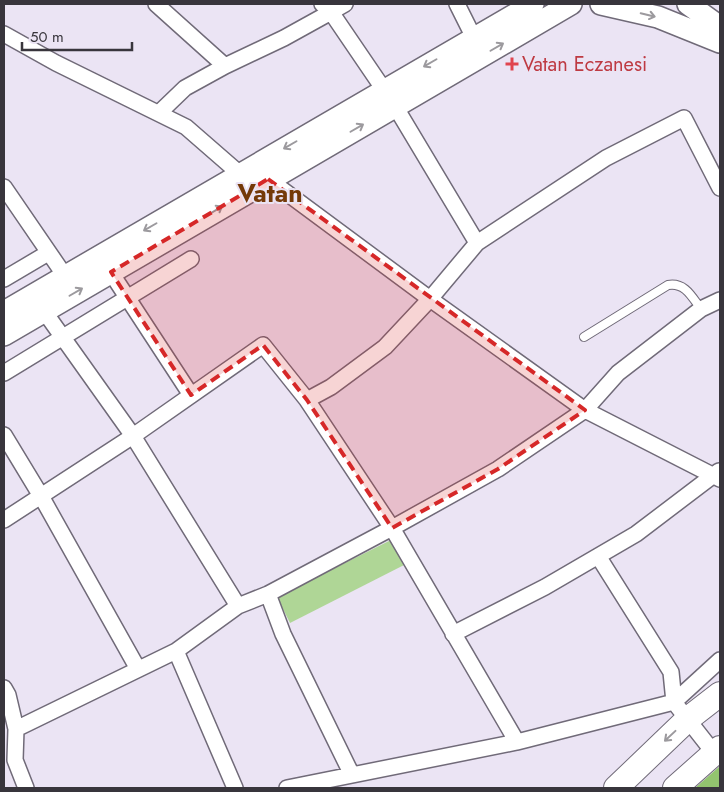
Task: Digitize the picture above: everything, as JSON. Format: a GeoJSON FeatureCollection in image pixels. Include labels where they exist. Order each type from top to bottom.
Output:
{"type":"FeatureCollection","features":[{"type":"Feature","properties":{"kind":"main road"},"geometry":{"type":"LineString","coordinates":[[616,788],[681,711],[720,694]]}},
{"type":"Feature","properties":{"kind":"main road"},"geometry":{"type":"LineString","coordinates":[[675,788],[717,751]]}},
{"type":"Feature","properties":{"kind":"street"},"geometry":{"type":"LineString","coordinates":[[156,4],[224,66]]}},
{"type":"Feature","properties":{"kind":"street"},"geometry":{"type":"LineString","coordinates":[[159,114],[185,88],[224,66],[284,38],[326,8],[345,4]]}},
{"type":"Feature","properties":{"kind":"street"},"geometry":{"type":"LineString","coordinates":[[457,4],[474,38]]}},
{"type":"Feature","properties":{"kind":"street"},"geometry":{"type":"LineString","coordinates":[[390,97],[474,38],[533,4]]}},
{"type":"Feature","properties":{"kind":"street"},"geometry":{"type":"LineString","coordinates":[[4,334],[44,311],[106,264],[390,97],[571,4]]}},
{"type":"Feature","properties":{"kind":"street"},"geometry":{"type":"LineString","coordinates":[[601,4],[658,17],[720,42]]}},
{"type":"Feature","properties":{"kind":"street"},"geometry":{"type":"LineString","coordinates":[[688,4],[720,27]]}},
{"type":"Feature","properties":{"kind":"street"},"geometry":{"type":"LineString","coordinates":[[708,4],[720,27]]}},
{"type":"Feature","properties":{"kind":"street"},"geometry":{"type":"LineString","coordinates":[[326,8],[390,97],[477,243]]}},
{"type":"Feature","properties":{"kind":"street"},"geometry":{"type":"LineString","coordinates":[[4,34],[56,63],[186,127],[585,410],[718,474],[636,534],[545,587],[453,634]]}},
{"type":"Feature","properties":{"kind":"street"},"geometry":{"type":"LineString","coordinates":[[307,400],[331,387],[385,347],[430,299],[477,243],[606,158],[684,118],[720,188]]}},
{"type":"Feature","properties":{"kind":"street"},"geometry":{"type":"LineString","coordinates":[[4,187],[65,276]]}},
{"type":"Feature","properties":{"kind":"street"},"geometry":{"type":"LineString","coordinates":[[4,279],[48,253]]}},
{"type":"Feature","properties":{"kind":"street"},"geometry":{"type":"LineString","coordinates":[[4,373],[191,259]]}},
{"type":"Feature","properties":{"kind":"street"},"geometry":{"type":"LineString","coordinates":[[4,312],[65,276],[106,264]]}},
{"type":"Feature","properties":{"kind":"street"},"geometry":{"type":"LineString","coordinates":[[106,264],[191,395]]}},
{"type":"Feature","properties":{"kind":"street"},"geometry":{"type":"LineString","coordinates":[[16,729],[176,650],[238,606],[268,594],[498,469],[585,410],[618,373],[701,309],[720,300]]}},
{"type":"Feature","properties":{"kind":"street"},"geometry":{"type":"LineString","coordinates":[[44,311],[133,436],[238,606]]}},
{"type":"Feature","properties":{"kind":"street"},"geometry":{"type":"LineString","coordinates":[[4,520],[133,436],[263,345],[307,400],[392,528],[517,742]]}},
{"type":"Feature","properties":{"kind":"street"},"geometry":{"type":"LineString","coordinates":[[4,435],[42,496],[138,670]]}},
{"type":"Feature","properties":{"kind":"street"},"geometry":{"type":"LineString","coordinates":[[598,556],[671,672],[681,711],[717,751]]}},
{"type":"Feature","properties":{"kind":"street"},"geometry":{"type":"LineString","coordinates":[[268,594],[283,634],[352,775]]}},
{"type":"Feature","properties":{"kind":"street"},"geometry":{"type":"LineString","coordinates":[[176,650],[235,788]]}},
{"type":"Feature","properties":{"kind":"street"},"geometry":{"type":"LineString","coordinates":[[287,788],[681,711],[720,660]]}},
{"type":"Feature","properties":{"kind":"street"},"geometry":{"type":"LineString","coordinates":[[4,688],[8,695],[7,708],[16,729],[15,760],[26,788]]}},
{"type":"Feature","properties":{"kind":"lane"},"geometry":{"type":"LineString","coordinates":[[584,337],[668,285],[676,285],[686,289],[701,309]]}},
{"type":"Feature","properties":{"kind":"highlighted area"},"geometry":{"type":"Polygon","coordinates":[[[268,179],[585,410],[498,469],[392,528],[307,400],[263,345],[191,395],[111,272],[268,179]]]}},
{"type":"Feature","properties":{"kind":"green space"},"geometry":{"type":"Polygon","coordinates":[[[395,538],[408,563],[290,623],[277,597],[395,538]]]}},
{"type":"Feature","properties":{"kind":"green space"},"geometry":{"type":"Polygon","coordinates":[[[720,766],[720,788],[695,788],[720,766]]]}},
{"type":"Feature","properties":{"kind":"place","name":"Vatan Eczanesi"},"geometry":{"type":"Point","coordinates":[512,64]}},
{"type":"Feature","properties":{"kind":"district","name":"Vatan"},"geometry":{"type":"Point","coordinates":[270,193]}}]}
